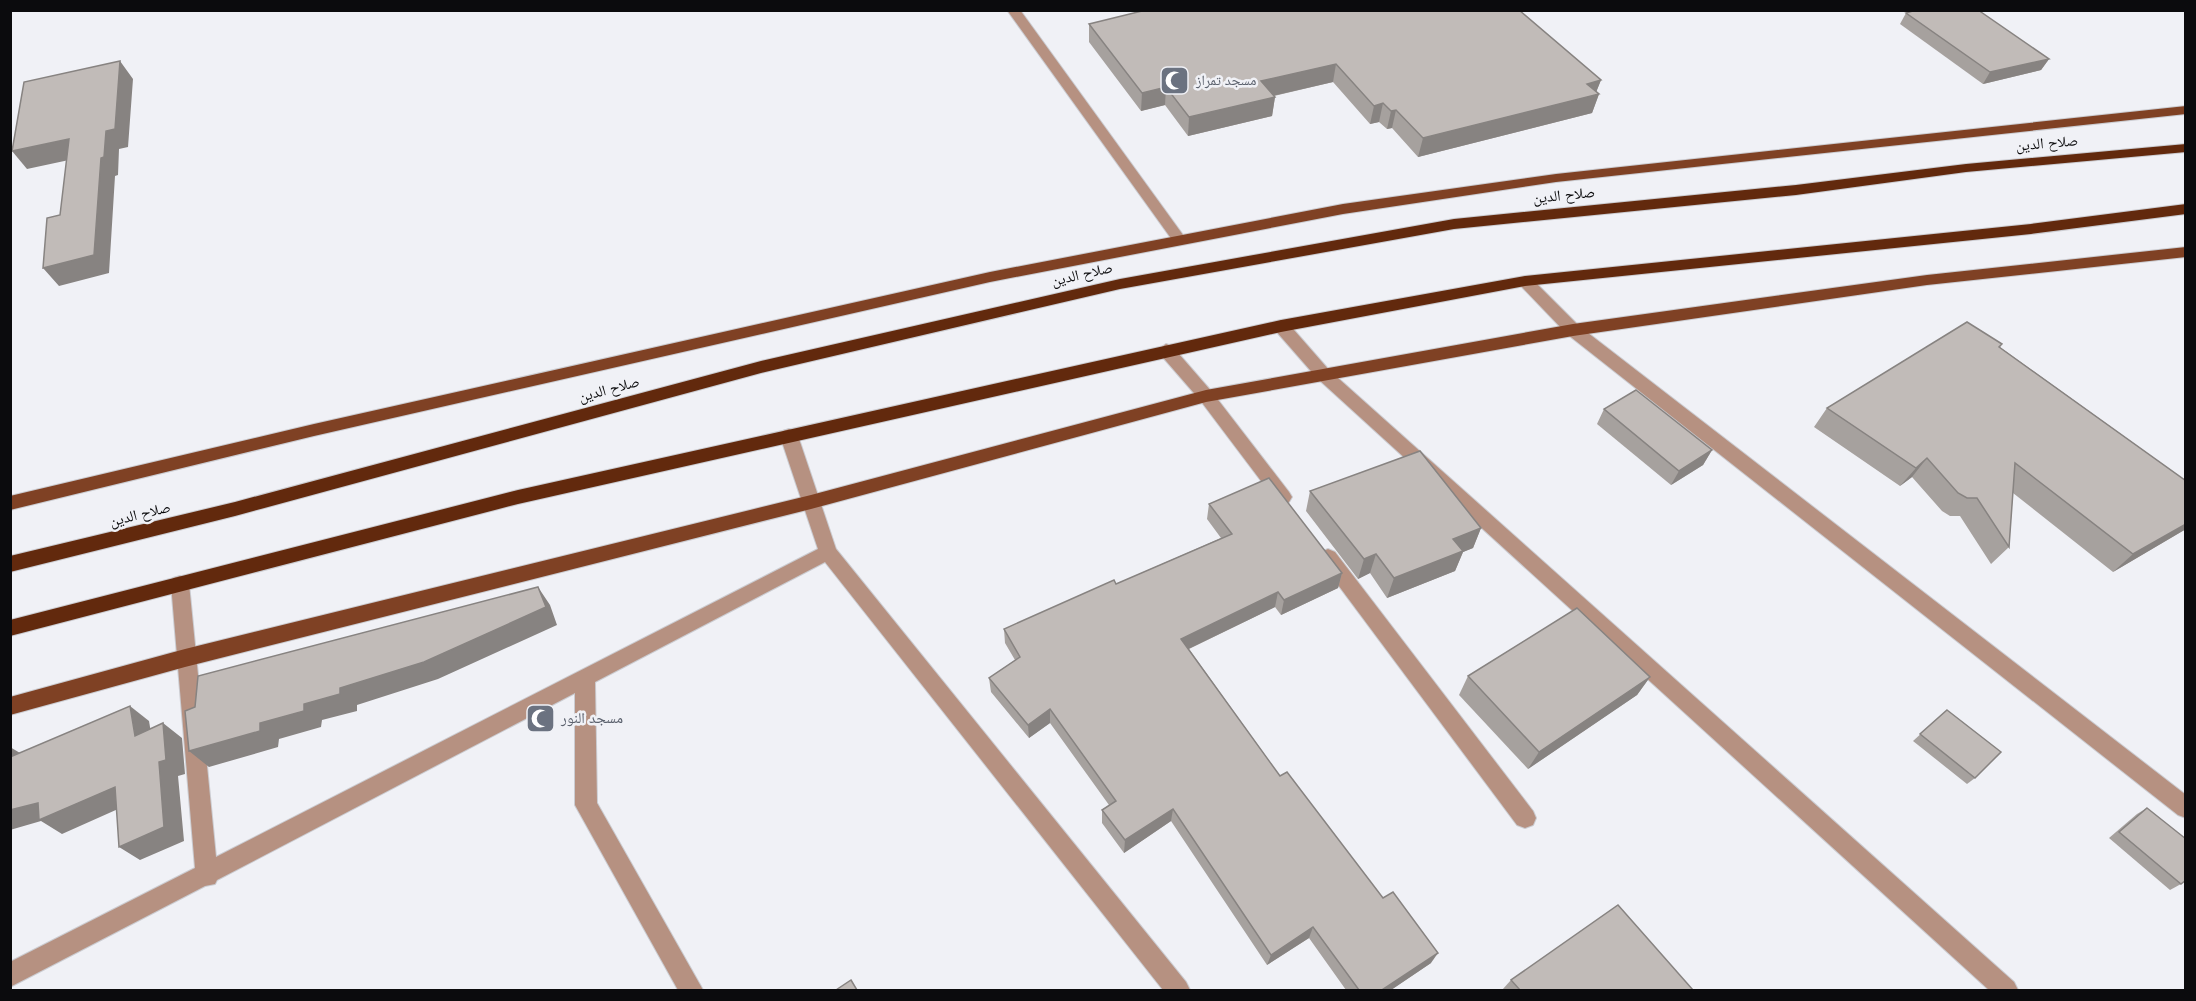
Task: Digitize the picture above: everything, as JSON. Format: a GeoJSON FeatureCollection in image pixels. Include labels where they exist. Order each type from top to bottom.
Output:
{"type":"FeatureCollection","features":[{"type":"Feature","properties":{"kind":"highway","name":"صلاح الدين"},"geometry":{"type":"LineString","coordinates":[[10,564],[235,509],[761,367],[1120,284],[1454,224],[1796,190],[1966,168],[2186,148]]}},
{"type":"Feature","properties":{"kind":"highway"},"geometry":{"type":"LineString","coordinates":[[10,628],[518,497],[1281,326],[1525,281],[2031,229],[2186,209]]}},
{"type":"Feature","properties":{"kind":"main road"},"geometry":{"type":"LineString","coordinates":[[10,502],[314,430],[978,279],[1178,238],[1343,208],[1556,178],[2186,110]]}},
{"type":"Feature","properties":{"kind":"main road"},"geometry":{"type":"LineString","coordinates":[[10,706],[185,658],[811,502],[1206,396],[1573,330],[1927,280],[2186,252]]}},
{"type":"Feature","properties":{"kind":"street"},"geometry":{"type":"LineString","coordinates":[[1013,10],[1178,238]]}},
{"type":"Feature","properties":{"kind":"street"},"geometry":{"type":"LineString","coordinates":[[1525,281],[1573,330],[2186,808]]}},
{"type":"Feature","properties":{"kind":"street"},"geometry":{"type":"LineString","coordinates":[[1281,326],[1323,374],[2007,990]]}},
{"type":"Feature","properties":{"kind":"street"},"geometry":{"type":"LineString","coordinates":[[1166,350],[1206,396],[1291,508]]}},
{"type":"Feature","properties":{"kind":"street"},"geometry":{"type":"LineString","coordinates":[[789,436],[828,552],[1178,990]]}},
{"type":"Feature","properties":{"kind":"street"},"geometry":{"type":"LineString","coordinates":[[1320,546],[1525,818]]}},
{"type":"Feature","properties":{"kind":"street"},"geometry":{"type":"LineString","coordinates":[[10,975],[207,876],[828,552]]}},
{"type":"Feature","properties":{"kind":"street"},"geometry":{"type":"LineString","coordinates":[[180,584],[185,658],[207,876]]}},
{"type":"Feature","properties":{"kind":"street"},"geometry":{"type":"LineString","coordinates":[[585,677],[586,805],[691,990]]}},
{"type":"Feature","properties":{"kind":"building"},"geometry":{"type":"Polygon","coordinates":[[[1146,10],[1519,10],[1601,80],[1587,84],[1599,94],[1423,138],[1396,110],[1391,111],[1383,103],[1374,106],[1336,64],[1261,81],[1275,97],[1189,117],[1166,87],[1142,93],[1089,24],[1146,10]]]}},
{"type":"Feature","properties":{"kind":"building"},"geometry":{"type":"Polygon","coordinates":[[[1916,10],[1978,10],[2049,59],[1990,72],[1906,13],[1916,10]]]}},
{"type":"Feature","properties":{"kind":"building"},"geometry":{"type":"Polygon","coordinates":[[[120,61],[115,129],[106,131],[104,157],[101,158],[94,255],[43,268],[47,218],[60,215],[69,139],[12,151],[24,82],[120,61]]]}},
{"type":"Feature","properties":{"kind":"building"},"geometry":{"type":"Polygon","coordinates":[[[1967,322],[2002,344],[1999,347],[2186,481],[2186,524],[2133,554],[2015,463],[2009,547],[1977,498],[1967,498],[1958,493],[1927,458],[1916,468],[1827,408],[1967,322]]]}},
{"type":"Feature","properties":{"kind":"building"},"geometry":{"type":"Polygon","coordinates":[[[1636,390],[1712,450],[1679,471],[1604,409],[1636,390]]]}},
{"type":"Feature","properties":{"kind":"building"},"geometry":{"type":"Polygon","coordinates":[[[1420,451],[1481,528],[1453,539],[1463,551],[1394,578],[1376,554],[1364,559],[1310,491],[1420,451]]]}},
{"type":"Feature","properties":{"kind":"building"},"geometry":{"type":"Polygon","coordinates":[[[1269,478],[1342,573],[1284,600],[1278,592],[1181,639],[1280,776],[1287,772],[1383,898],[1393,892],[1438,953],[1382,990],[1359,990],[1313,927],[1271,955],[1173,809],[1125,840],[1102,810],[1116,801],[1050,709],[1028,725],[989,678],[1020,657],[1004,629],[1114,580],[1116,584],[1232,534],[1209,504],[1269,478]]]}},
{"type":"Feature","properties":{"kind":"building"},"geometry":{"type":"Polygon","coordinates":[[[538,587],[546,607],[424,662],[340,688],[340,694],[304,704],[304,711],[260,723],[260,731],[189,751],[185,711],[195,707],[198,676],[538,587]]]}},
{"type":"Feature","properties":{"kind":"building"},"geometry":{"type":"Polygon","coordinates":[[[1577,608],[1650,677],[1539,752],[1468,676],[1577,608]]]}},
{"type":"Feature","properties":{"kind":"building"},"geometry":{"type":"Polygon","coordinates":[[[130,706],[135,736],[163,723],[166,760],[159,762],[164,827],[119,847],[115,787],[39,820],[38,803],[10,810],[10,757],[130,706]]]}},
{"type":"Feature","properties":{"kind":"building"},"geometry":{"type":"Polygon","coordinates":[[[1947,710],[2001,752],[1975,778],[1920,734],[1947,710]]]}},
{"type":"Feature","properties":{"kind":"building"},"geometry":{"type":"Polygon","coordinates":[[[2147,808],[2186,839],[2186,880],[2181,884],[2119,832],[2147,808]]]}},
{"type":"Feature","properties":{"kind":"building"},"geometry":{"type":"Polygon","coordinates":[[[1618,905],[1693,990],[1520,990],[1511,980],[1618,905]]]}},
{"type":"Feature","properties":{"kind":"building"},"geometry":{"type":"Polygon","coordinates":[[[851,980],[857,990],[836,990],[851,980]]]}},
{"type":"Feature","properties":{"kind":"place","name":"مسجد تمراز"},"geometry":{"type":"Point","coordinates":[1175,80]}},
{"type":"Feature","properties":{"kind":"place","name":"مسجد النور"},"geometry":{"type":"Point","coordinates":[540,718]}}]}
